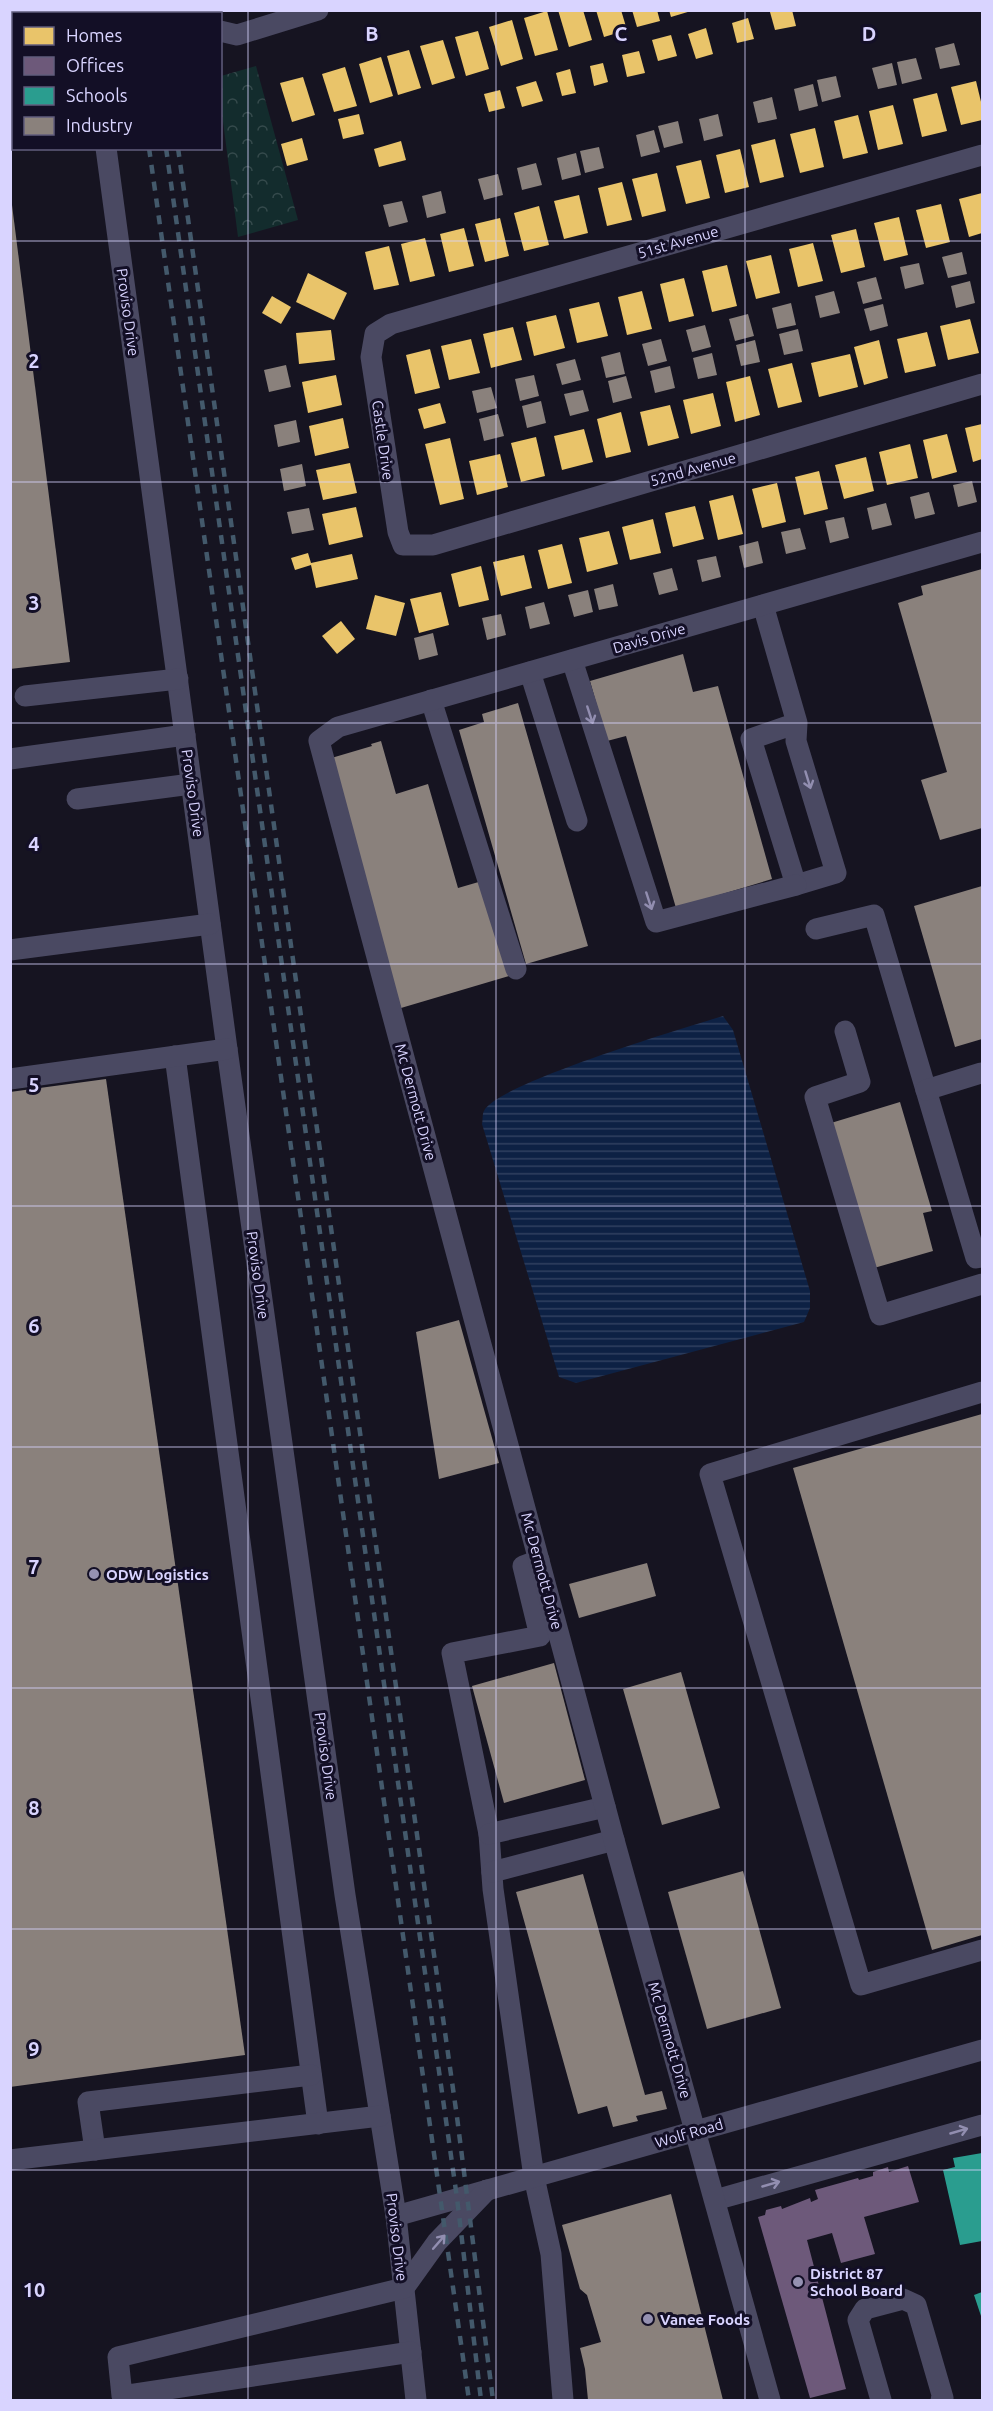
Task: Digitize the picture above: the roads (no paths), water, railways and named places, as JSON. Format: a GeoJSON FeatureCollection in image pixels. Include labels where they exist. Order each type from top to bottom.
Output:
{"type":"FeatureCollection","features":[{"type":"Feature","properties":{"kind":"street"},"geometry":{"type":"LineString","coordinates":[[222,31],[237,35],[318,10]]}},
{"type":"Feature","properties":{"kind":"street","name":"Proviso Drive"},"geometry":{"type":"LineString","coordinates":[[106,150],[227,1049],[345,1895],[396,2216],[416,2400]]}},
{"type":"Feature","properties":{"kind":"street","name":"51st Avenue"},"geometry":{"type":"LineString","coordinates":[[375,334],[390,324],[982,155]]}},
{"type":"Feature","properties":{"kind":"street","name":"Castle Drive"},"geometry":{"type":"LineString","coordinates":[[375,334],[371,357],[393,508],[403,544]]}},
{"type":"Feature","properties":{"kind":"street","name":"52nd Avenue"},"geometry":{"type":"LineString","coordinates":[[403,544],[433,545],[982,384]]}},
{"type":"Feature","properties":{"kind":"street","name":"Davis Drive"},"geometry":{"type":"LineString","coordinates":[[319,741],[338,727],[982,542]]}},
{"type":"Feature","properties":{"kind":"street"},"geometry":{"type":"LineString","coordinates":[[572,660],[656,922],[796,885],[836,873],[796,741],[796,723],[763,605]]}},
{"type":"Feature","properties":{"kind":"street"},"geometry":{"type":"LineString","coordinates":[[530,672],[577,821]]}},
{"type":"Feature","properties":{"kind":"street"},"geometry":{"type":"LineString","coordinates":[[25,696],[178,678]]}},
{"type":"Feature","properties":{"kind":"street"},"geometry":{"type":"LineString","coordinates":[[431,700],[516,969]]}},
{"type":"Feature","properties":{"kind":"street"},"geometry":{"type":"LineString","coordinates":[[796,723],[751,740],[796,885]]}},
{"type":"Feature","properties":{"kind":"street"},"geometry":{"type":"LineString","coordinates":[[10,759],[185,735]]}},
{"type":"Feature","properties":{"kind":"street","name":"Mc Dermott Drive"},"geometry":{"type":"LineString","coordinates":[[319,741],[605,1807],[770,2400]]}},
{"type":"Feature","properties":{"kind":"street"},"geometry":{"type":"LineString","coordinates":[[77,799],[191,784]]}},
{"type":"Feature","properties":{"kind":"street"},"geometry":{"type":"LineString","coordinates":[[816,929],[874,915],[976,1258],[982,1257]]}},
{"type":"Feature","properties":{"kind":"street"},"geometry":{"type":"LineString","coordinates":[[10,950],[210,924]]}},
{"type":"Feature","properties":{"kind":"street"},"geometry":{"type":"LineString","coordinates":[[845,1031],[860,1082],[815,1097],[880,1315],[982,1284]]}},
{"type":"Feature","properties":{"kind":"street"},"geometry":{"type":"LineString","coordinates":[[10,1079],[227,1049]]}},
{"type":"Feature","properties":{"kind":"street"},"geometry":{"type":"LineString","coordinates":[[175,1056],[318,2124]]}},
{"type":"Feature","properties":{"kind":"street"},"geometry":{"type":"LineString","coordinates":[[926,1090],[982,1075]]}},
{"type":"Feature","properties":{"kind":"street"},"geometry":{"type":"LineString","coordinates":[[982,1392],[710,1474],[861,1985],[982,1950]]}},
{"type":"Feature","properties":{"kind":"street"},"geometry":{"type":"LineString","coordinates":[[539,1560],[523,1566],[540,1636],[452,1653],[489,1834],[493,1889],[534,2177],[550,2254],[563,2400]]}},
{"type":"Feature","properties":{"kind":"street"},"geometry":{"type":"LineString","coordinates":[[489,1834],[605,1807]]}},
{"type":"Feature","properties":{"kind":"street"},"geometry":{"type":"LineString","coordinates":[[492,1872],[614,1840]]}},
{"type":"Feature","properties":{"kind":"street","name":"Wolf Road"},"geometry":{"type":"LineString","coordinates":[[396,2216],[982,2050]]}},
{"type":"Feature","properties":{"kind":"street"},"geometry":{"type":"LineString","coordinates":[[95,2150],[88,2102],[311,2075]]}},
{"type":"Feature","properties":{"kind":"street"},"geometry":{"type":"LineString","coordinates":[[10,2160],[380,2116]]}},
{"type":"Feature","properties":{"kind":"street"},"geometry":{"type":"LineString","coordinates":[[715,2200],[982,2125]]}},
{"type":"Feature","properties":{"kind":"street"},"geometry":{"type":"LineString","coordinates":[[411,2352],[122,2396],[118,2357],[404,2288],[437,2242],[487,2190]]}},
{"type":"Feature","properties":{"kind":"street"},"geometry":{"type":"LineString","coordinates":[[881,2400],[858,2320],[865,2309],[903,2299],[916,2305],[943,2398],[941,2400]]}},
{"type":"Feature","properties":{"kind":"water"},"geometry":{"type":"Polygon","coordinates":[[[723,1016],[733,1030],[810,1291],[810,1308],[804,1322],[576,1383],[559,1377],[482,1124],[483,1112],[496,1100],[521,1086],[555,1072],[594,1057],[723,1016]]]}},
{"type":"Feature","properties":{"kind":"railway"},"geometry":{"type":"LineString","coordinates":[[149,150],[469,2400]]}},
{"type":"Feature","properties":{"kind":"railway"},"geometry":{"type":"LineString","coordinates":[[166,150],[457,2198],[481,2400]]}},
{"type":"Feature","properties":{"kind":"railway"},"geometry":{"type":"LineString","coordinates":[[178,150],[457,2117],[493,2400]]}},
{"type":"Feature","properties":{"kind":"place","name":"ODW Logistics"},"geometry":{"type":"Point","coordinates":[94,1574]}},
{"type":"Feature","properties":{"kind":"place","name":"District 87 School Board"},"geometry":{"type":"Point","coordinates":[798,2282]}},
{"type":"Feature","properties":{"kind":"place","name":"Vanee Foods"},"geometry":{"type":"Point","coordinates":[648,2319]}}]}
